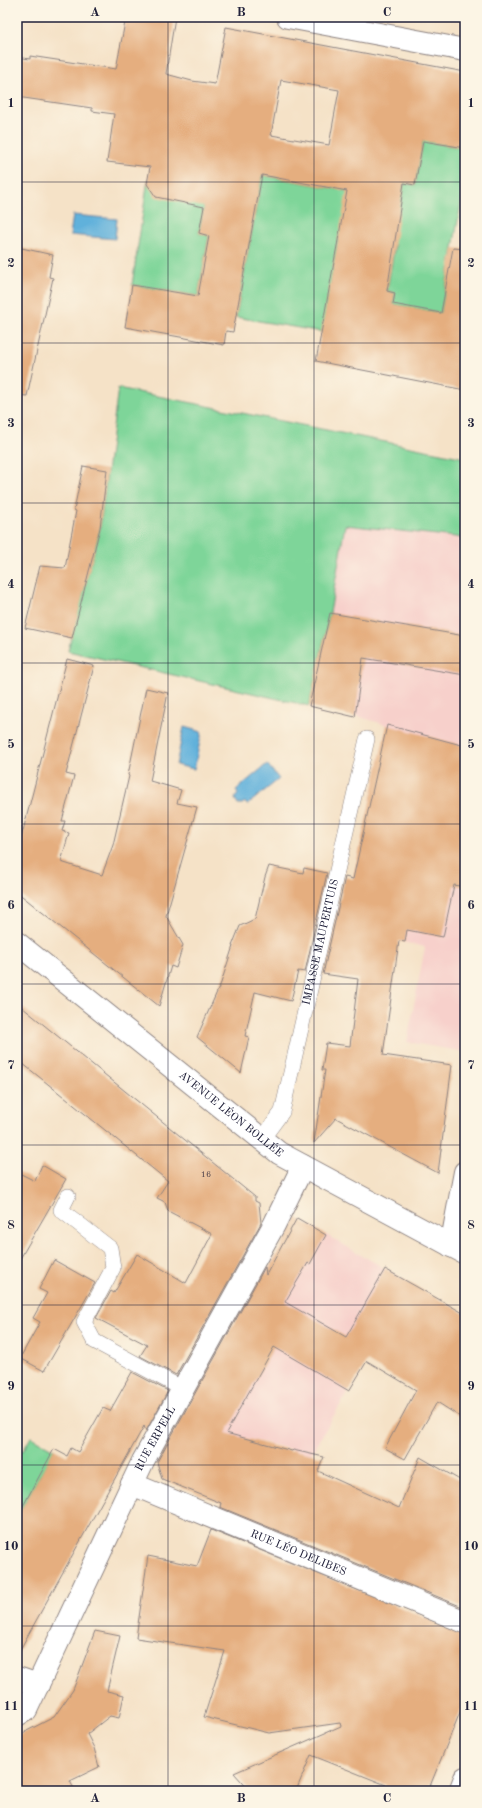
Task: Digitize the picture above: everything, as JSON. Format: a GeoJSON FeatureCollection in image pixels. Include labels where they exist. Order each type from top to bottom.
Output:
{"type":"FeatureCollection","features":[{"type":"Feature","properties":{"kind":"street"},"geometry":{"type":"LineString","coordinates":[[288,17],[465,50]]}},
{"type":"Feature","properties":{"kind":"street","name":"AVENUE LÉON BOLLÉE"},"geometry":{"type":"LineString","coordinates":[[17,943],[279,1153],[458,1250]]}},
{"type":"Feature","properties":{"kind":"street","name":"RUE ERPELL"},"geometry":{"type":"LineString","coordinates":[[17,1714],[26,1710],[143,1461],[274,1225],[303,1166]]}},
{"type":"Feature","properties":{"kind":"street"},"geometry":{"type":"LineString","coordinates":[[458,1250],[460,1198],[465,1172]]}},
{"type":"Feature","properties":{"kind":"street","name":"RUE LÉO DELIBES"},"geometry":{"type":"LineString","coordinates":[[132,1484],[465,1622]]}},
{"type":"Feature","properties":{"kind":"street"},"geometry":{"type":"LineString","coordinates":[[17,1678],[38,1686]]}},
{"type":"Feature","properties":{"kind":"street"},"geometry":{"type":"LineString","coordinates":[[460,1791],[465,1778]]}},
{"type":"Feature","properties":{"kind":"lane","name":"IMPASSE MAUPERTUIS"},"geometry":{"type":"LineString","coordinates":[[262,1139],[282,1112],[367,739]]}},
{"type":"Feature","properties":{"kind":"lane"},"geometry":{"type":"LineString","coordinates":[[68,1196],[61,1210],[110,1248],[113,1268],[84,1322],[94,1340],[183,1389]]}},
{"type":"Feature","properties":{"kind":"shaded area"},"geometry":{"type":"Polygon","coordinates":[[[345,525],[465,538],[465,1052],[407,1042],[425,947],[342,928],[387,725],[357,716],[309,706],[330,613],[345,525]]]}},
{"type":"Feature","properties":{"kind":"shaded area"},"geometry":{"type":"Polygon","coordinates":[[[297,1218],[412,1284],[311,1454],[249,1439],[178,1432],[297,1218]]]}},
{"type":"Feature","properties":{"kind":"green space"},"geometry":{"type":"Polygon","coordinates":[[[423,141],[465,148],[465,182],[441,313],[393,304],[395,293],[387,291],[395,245],[339,235],[322,332],[236,317],[262,175],[347,191],[398,216],[404,183],[415,185],[423,141]]]}},
{"type":"Feature","properties":{"kind":"green space"},"geometry":{"type":"Polygon","coordinates":[[[148,179],[205,203],[199,233],[209,236],[198,296],[132,285],[148,179]]]}},
{"type":"Feature","properties":{"kind":"green space"},"geometry":{"type":"Polygon","coordinates":[[[118,388],[465,458],[465,538],[345,525],[330,613],[309,706],[68,651],[100,528],[118,388]]]}},
{"type":"Feature","properties":{"kind":"green space"},"geometry":{"type":"Polygon","coordinates":[[[31,1437],[54,1450],[17,1517],[17,1448],[23,1451],[31,1437]]]}},
{"type":"Feature","properties":{"kind":"water"},"geometry":{"type":"Polygon","coordinates":[[[73,215],[117,219],[115,239],[70,235],[73,215]]]}},
{"type":"Feature","properties":{"kind":"water"},"geometry":{"type":"Polygon","coordinates":[[[184,727],[202,732],[194,769],[176,765],[184,727]]]}},
{"type":"Feature","properties":{"kind":"water"},"geometry":{"type":"Polygon","coordinates":[[[267,764],[279,779],[247,805],[245,802],[238,804],[235,799],[238,793],[236,790],[267,764]]]}},
{"type":"Feature","properties":{"kind":"building"},"geometry":{"type":"Polygon","coordinates":[[[126,17],[175,17],[166,74],[192,81],[215,84],[226,27],[465,72],[465,148],[423,141],[415,185],[404,183],[387,291],[395,293],[393,304],[441,313],[453,248],[465,249],[465,390],[316,361],[347,191],[262,175],[233,332],[226,331],[224,345],[125,327],[132,285],[198,296],[209,236],[199,233],[204,207],[156,197],[147,184],[150,167],[107,162],[114,114],[92,111],[92,108],[17,97],[17,57],[30,59],[30,56],[116,69],[126,17]],[[281,80],[271,135],[329,145],[339,90],[281,80]]]}},
{"type":"Feature","properties":{"kind":"building"},"geometry":{"type":"Polygon","coordinates":[[[17,247],[53,255],[49,277],[53,278],[27,396],[17,395],[17,247]]]}},
{"type":"Feature","properties":{"kind":"building"},"geometry":{"type":"Polygon","coordinates":[[[83,466],[107,470],[100,528],[72,638],[25,628],[40,566],[65,568],[76,511],[74,510],[83,466]]]}},
{"type":"Feature","properties":{"kind":"building"},"geometry":{"type":"Polygon","coordinates":[[[330,613],[465,636],[465,675],[363,658],[355,717],[309,706],[330,613]]]}},
{"type":"Feature","properties":{"kind":"building"},"geometry":{"type":"Polygon","coordinates":[[[67,659],[94,666],[66,774],[74,776],[62,821],[65,821],[62,831],[69,833],[61,862],[102,875],[113,845],[129,776],[146,688],[168,693],[150,781],[181,790],[177,803],[197,807],[166,916],[183,945],[176,968],[171,966],[159,1006],[17,892],[17,854],[67,659]]]}},
{"type":"Feature","properties":{"kind":"building"},"geometry":{"type":"Polygon","coordinates":[[[387,725],[465,746],[465,887],[454,885],[443,937],[407,930],[405,942],[399,941],[383,1055],[452,1065],[438,1173],[336,1118],[314,1143],[325,1070],[322,1070],[326,1043],[350,1046],[358,979],[323,974],[345,877],[353,879],[387,725]]]}},
{"type":"Feature","properties":{"kind":"building"},"geometry":{"type":"Polygon","coordinates":[[[269,866],[303,873],[304,868],[327,873],[305,972],[298,971],[291,1001],[255,992],[245,1036],[249,1037],[241,1073],[197,1037],[221,983],[232,946],[240,926],[255,919],[269,866]]]}},
{"type":"Feature","properties":{"kind":"building"},"geometry":{"type":"Polygon","coordinates":[[[17,1003],[255,1197],[255,1201],[259,1203],[261,1223],[176,1375],[140,1356],[147,1345],[96,1318],[111,1291],[114,1293],[137,1254],[186,1283],[212,1234],[168,1211],[165,1202],[157,1198],[168,1181],[17,1059],[17,1003]]]}},
{"type":"Feature","properties":{"kind":"building"},"geometry":{"type":"Polygon","coordinates":[[[42,1165],[66,1179],[17,1264],[17,1172],[35,1181],[42,1165]]]}},
{"type":"Feature","properties":{"kind":"building"},"geometry":{"type":"Polygon","coordinates":[[[297,1218],[326,1235],[310,1264],[308,1263],[285,1302],[346,1337],[385,1269],[465,1314],[465,1420],[437,1402],[405,1459],[385,1448],[416,1390],[367,1361],[349,1391],[274,1347],[226,1433],[292,1451],[324,1457],[318,1471],[399,1508],[420,1457],[465,1483],[465,1608],[220,1507],[221,1503],[162,1479],[157,1462],[265,1267],[266,1275],[297,1218]]]}},
{"type":"Feature","properties":{"kind":"building"},"geometry":{"type":"Polygon","coordinates":[[[54,1260],[95,1283],[44,1371],[20,1358],[40,1322],[33,1318],[47,1293],[39,1289],[54,1260]]]}},
{"type":"Feature","properties":{"kind":"building"},"geometry":{"type":"Polygon","coordinates":[[[132,1372],[168,1391],[146,1431],[144,1426],[17,1655],[17,1517],[54,1449],[67,1456],[71,1448],[78,1452],[103,1408],[110,1411],[132,1372]]]}},
{"type":"Feature","properties":{"kind":"building"},"geometry":{"type":"Polygon","coordinates":[[[211,1530],[465,1634],[465,1700],[428,1791],[383,1791],[386,1785],[311,1755],[296,1791],[250,1791],[234,1773],[341,1726],[340,1723],[269,1733],[204,1717],[225,1651],[136,1638],[148,1556],[197,1566],[211,1530]]]}},
{"type":"Feature","properties":{"kind":"building"},"geometry":{"type":"Polygon","coordinates":[[[95,1631],[120,1636],[107,1691],[124,1695],[119,1718],[110,1716],[87,1734],[94,1748],[99,1767],[70,1781],[75,1791],[17,1791],[17,1736],[54,1717],[73,1690],[95,1631]]]}}]}
